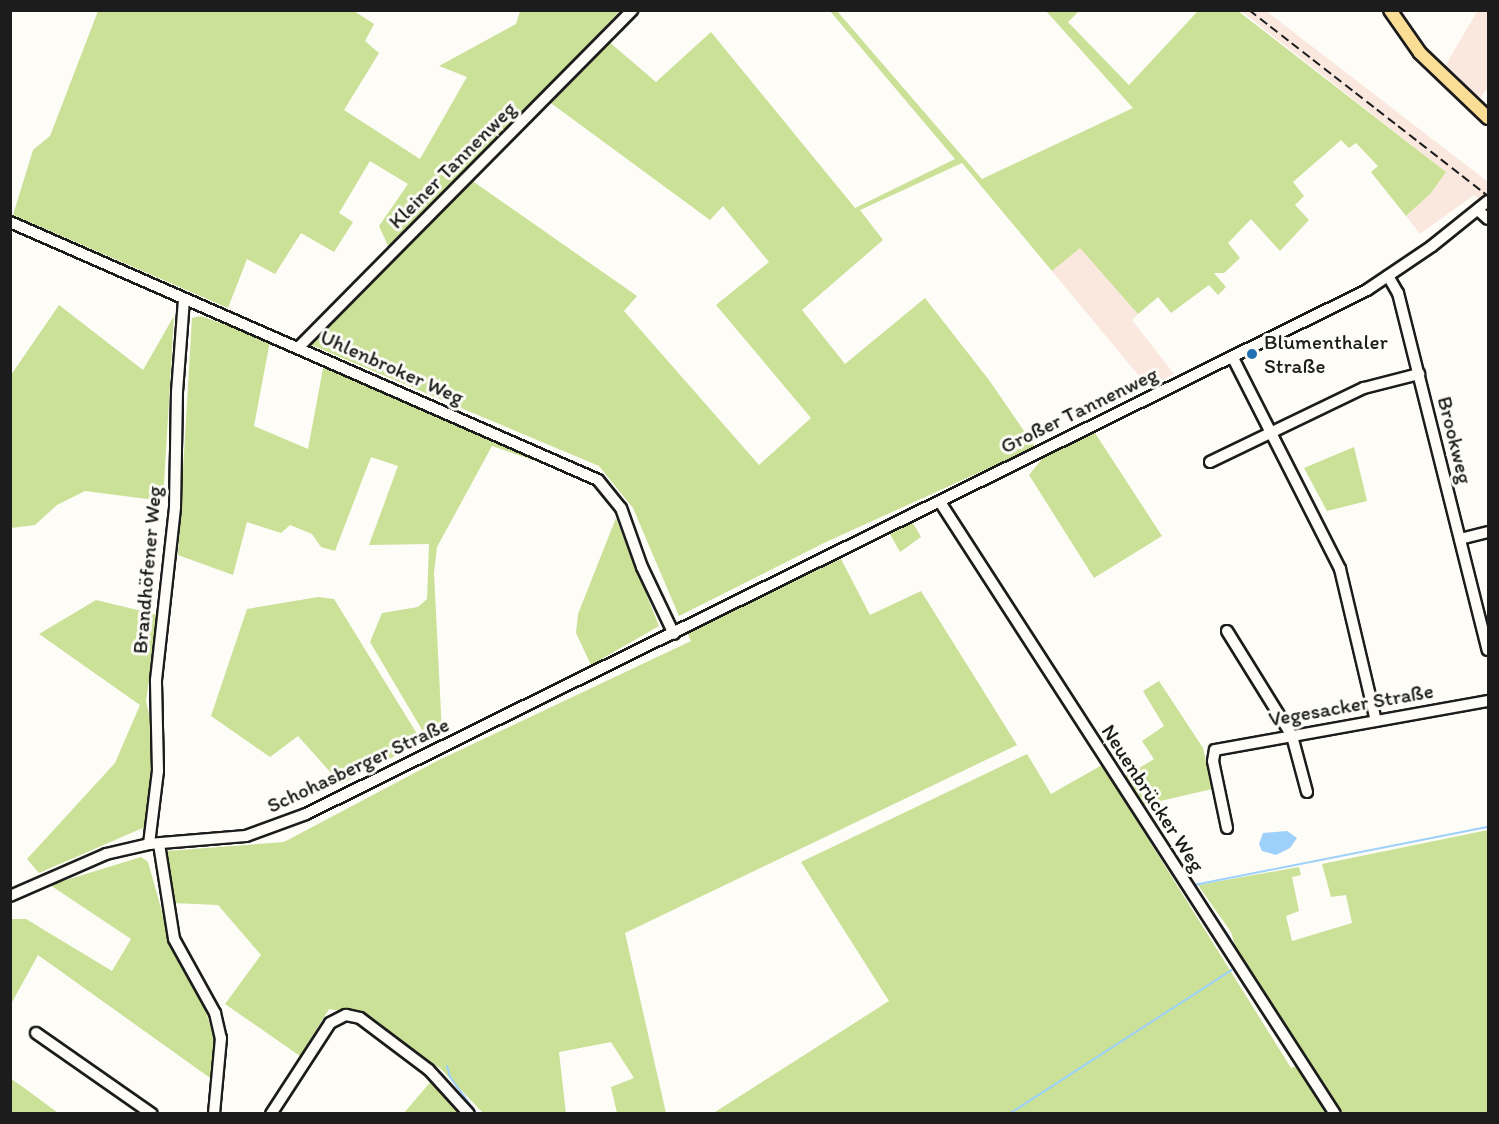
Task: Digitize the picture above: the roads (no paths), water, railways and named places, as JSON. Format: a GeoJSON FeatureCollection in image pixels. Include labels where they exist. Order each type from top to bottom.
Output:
{"type":"FeatureCollection","features":[{"type":"Feature","properties":{"kind":"main road"},"geometry":{"type":"LineString","coordinates":[[1390,10],[1420,53],[1488,118]]}},
{"type":"Feature","properties":{"kind":"street","name":"Kleiner Tannenweg"},"geometry":{"type":"LineString","coordinates":[[299,347],[633,10]]}},
{"type":"Feature","properties":{"kind":"street","name":"Großer Tannenweg"},"geometry":{"type":"LineString","coordinates":[[674,634],[1233,358],[1388,276],[1488,201]]}},
{"type":"Feature","properties":{"kind":"street"},"geometry":{"type":"LineString","coordinates":[[1478,210],[1488,219]]}},
{"type":"Feature","properties":{"kind":"street","name":"Uhlenbroker Weg"},"geometry":{"type":"LineString","coordinates":[[10,222],[598,480],[621,508],[642,567],[674,634]]}},
{"type":"Feature","properties":{"kind":"street","name":"Brookweg"},"geometry":{"type":"LineString","coordinates":[[1388,276],[1398,293],[1488,650]]}},
{"type":"Feature","properties":{"kind":"street","name":"Brandhöfener Weg"},"geometry":{"type":"LineString","coordinates":[[184,299],[177,392],[175,507],[156,680],[158,771],[154,844],[174,939],[215,1012],[221,1038],[222,1061],[214,1113]]}},
{"type":"Feature","properties":{"kind":"street"},"geometry":{"type":"LineString","coordinates":[[1233,358],[1340,569],[1376,721]]}},
{"type":"Feature","properties":{"kind":"street"},"geometry":{"type":"LineString","coordinates":[[1210,462],[1364,388],[1419,374]]}},
{"type":"Feature","properties":{"kind":"street","name":"Neuenbrücker Weg"},"geometry":{"type":"LineString","coordinates":[[940,502],[1335,1113]]}},
{"type":"Feature","properties":{"kind":"street"},"geometry":{"type":"LineString","coordinates":[[1460,539],[1488,532]]}},
{"type":"Feature","properties":{"kind":"street"},"geometry":{"type":"LineString","coordinates":[[1227,631],[1292,735],[1307,792]]}},
{"type":"Feature","properties":{"kind":"street","name":"Schohasberger Straße"},"geometry":{"type":"LineString","coordinates":[[10,896],[106,855],[154,844],[246,836],[276,828],[674,634]]}},
{"type":"Feature","properties":{"kind":"street","name":"Vegesacker Straße"},"geometry":{"type":"LineString","coordinates":[[1227,828],[1213,754],[1220,748],[1488,701]]}},
{"type":"Feature","properties":{"kind":"street"},"geometry":{"type":"LineString","coordinates":[[271,1113],[330,1023],[346,1015],[360,1018],[429,1070],[469,1113]]}},
{"type":"Feature","properties":{"kind":"street"},"geometry":{"type":"LineString","coordinates":[[36,1033],[152,1113]]}},
{"type":"Feature","properties":{"kind":"water"},"geometry":{"type":"Polygon","coordinates":[[[1287,831],[1297,838],[1290,848],[1276,855],[1262,851],[1259,844],[1263,833],[1287,831]]]}},
{"type":"Feature","properties":{"kind":"waterway"},"geometry":{"type":"LineString","coordinates":[[1230,938],[1194,885],[1488,827]]}},
{"type":"Feature","properties":{"kind":"waterway"},"geometry":{"type":"LineString","coordinates":[[1009,1114],[1232,970]]}},
{"type":"Feature","properties":{"kind":"waterway"},"geometry":{"type":"LineString","coordinates":[[447,1066],[450,1077],[477,1114]]}},
{"type":"Feature","properties":{"kind":"railway"},"geometry":{"type":"LineString","coordinates":[[1249,10],[1488,196]]}},
{"type":"Feature","properties":{"kind":"place","name":"Blumenthaler Straße"},"geometry":{"type":"Point","coordinates":[1252,354]}}]}
